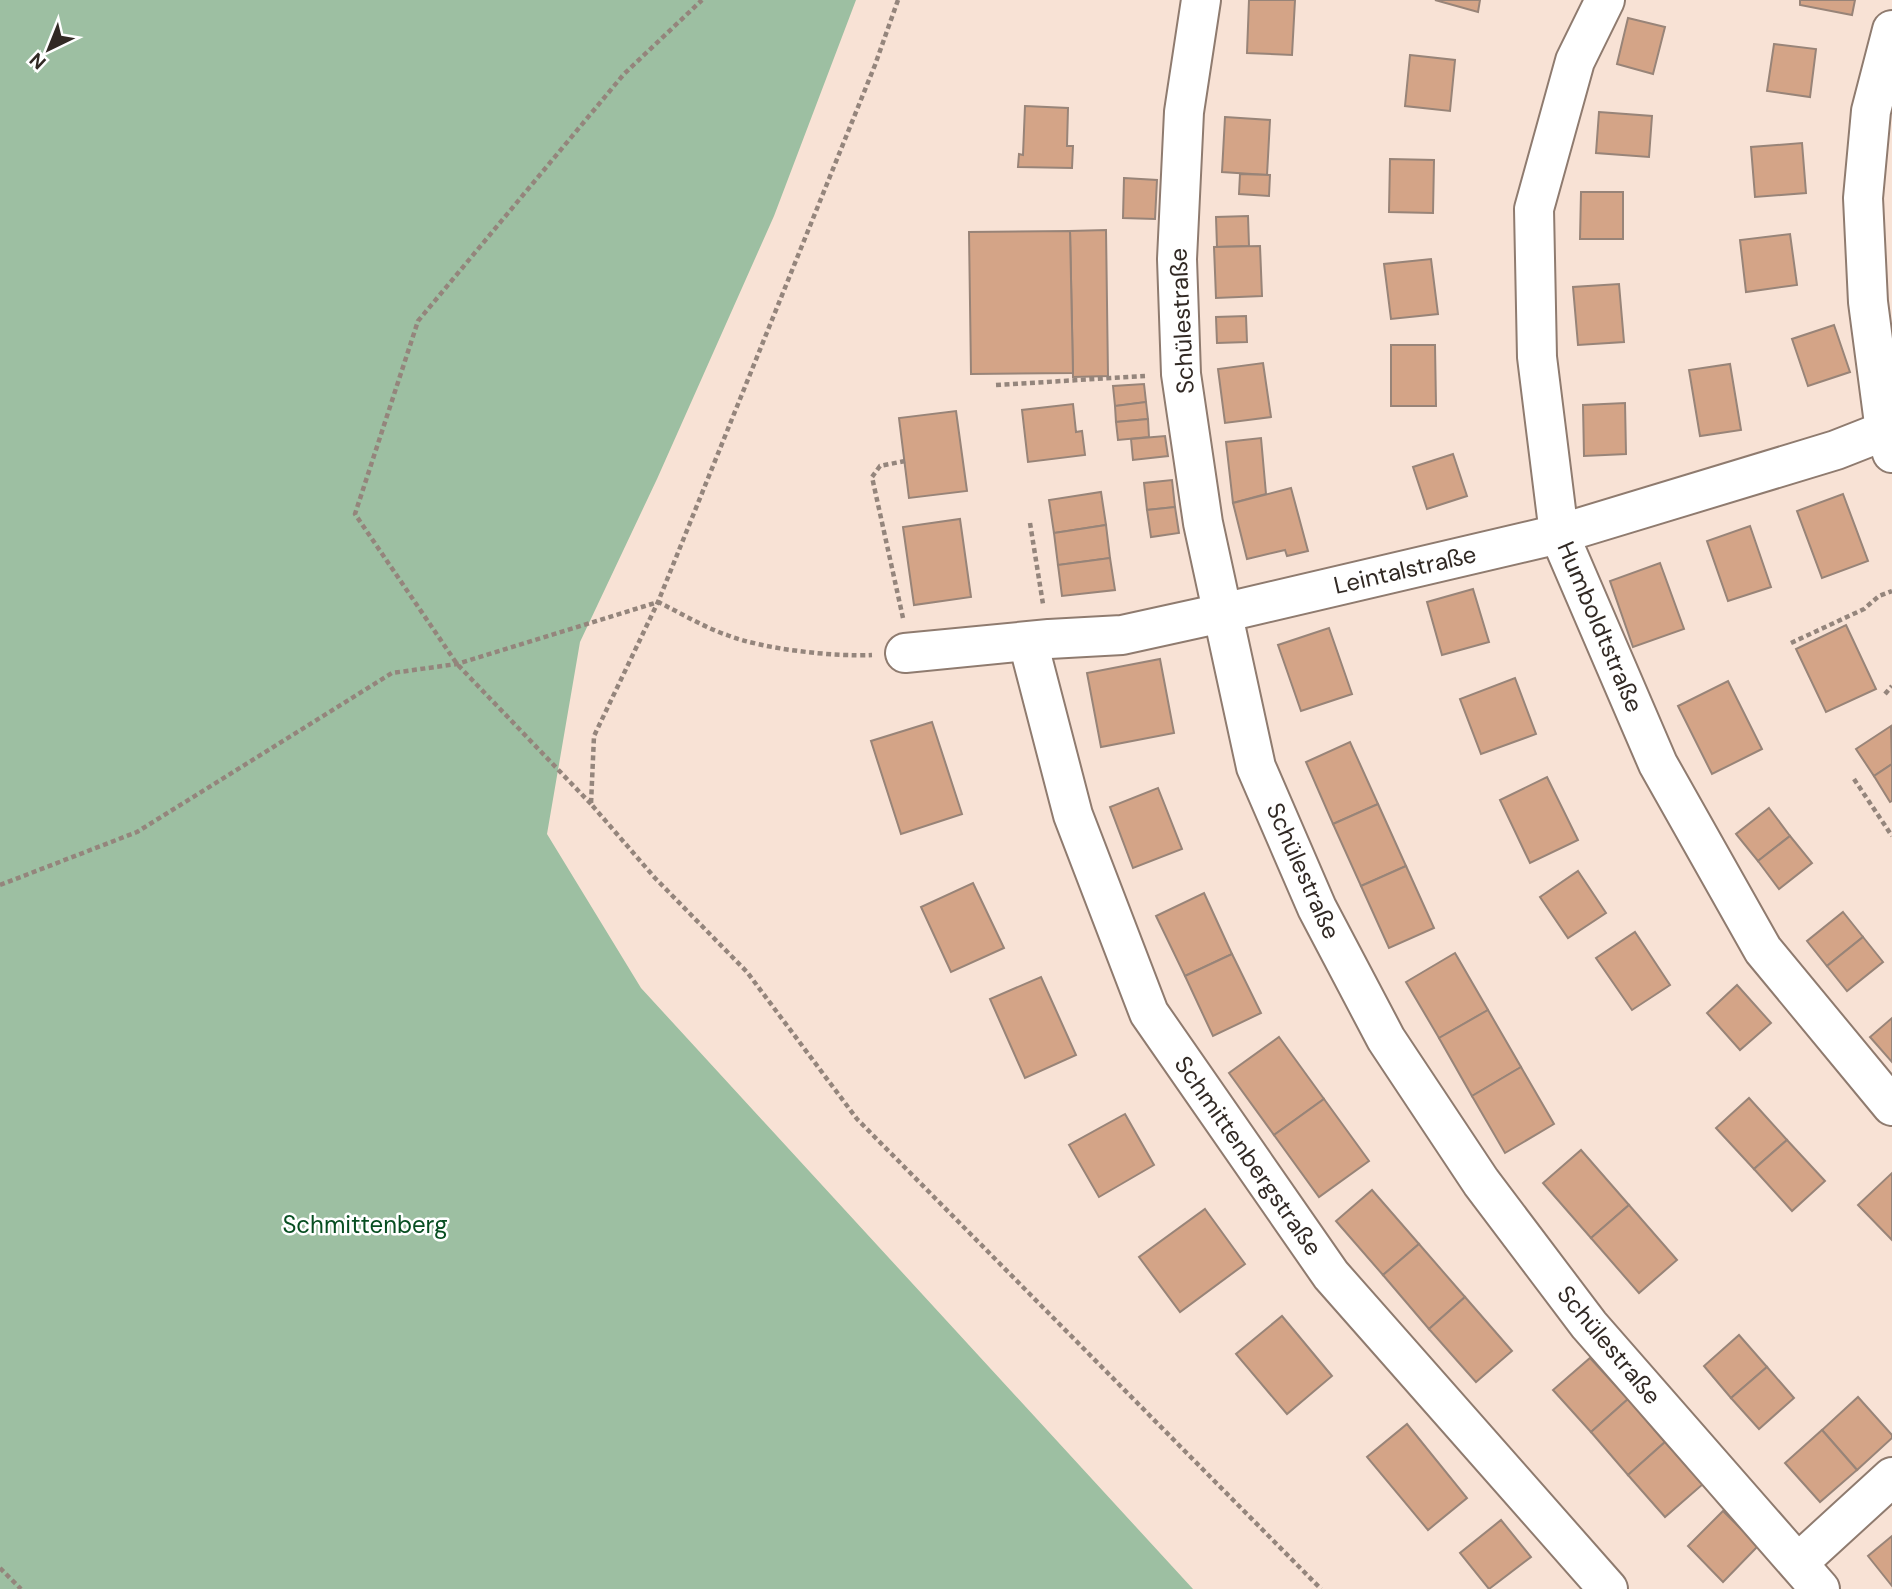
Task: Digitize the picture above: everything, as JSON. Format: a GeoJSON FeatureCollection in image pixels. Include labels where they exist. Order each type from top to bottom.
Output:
{"type":"FeatureCollection","features":[{"type":"Feature","properties":{"kind":"street","name":"Schülestraße"},"geometry":{"type":"LineString","coordinates":[[1201,0],[1184,112],[1177,259],[1181,373],[1203,523],[1256,767],[1317,908],[1386,1039],[1481,1182],[1589,1325],[1809,1576]]}},
{"type":"Feature","properties":{"kind":"street","name":"Humboldtstraße"},"geometry":{"type":"LineString","coordinates":[[1605,0],[1575,61],[1534,209],[1537,357],[1559,534],[1658,764],[1763,950],[1892,1106]]}},
{"type":"Feature","properties":{"kind":"street"},"geometry":{"type":"LineString","coordinates":[[1889,437],[1881,322],[1863,198],[1871,111],[1892,30]]}},
{"type":"Feature","properties":{"kind":"street","name":"Leintalstraße"},"geometry":{"type":"LineString","coordinates":[[908,653],[1122,635],[1222,613],[1559,534],[1836,450],[1889,437]]}},
{"type":"Feature","properties":{"kind":"street","name":"Schmittenbergstraße"},"geometry":{"type":"LineString","coordinates":[[1039,640],[1073,815],[1149,1013],[1331,1275],[1608,1589]]}},
{"type":"Feature","properties":{"kind":"street"},"geometry":{"type":"LineString","coordinates":[[1809,1576],[1892,1477]]}},
{"type":"Feature","properties":{"kind":"path"},"geometry":{"type":"LineString","coordinates":[[702,0],[624,74],[418,321],[355,514],[457,664],[591,804],[655,878],[747,972],[857,1119],[1321,1589]]}},
{"type":"Feature","properties":{"kind":"path"},"geometry":{"type":"LineString","coordinates":[[591,804],[594,736],[658,602],[875,65],[898,0]]}},
{"type":"Feature","properties":{"kind":"path"},"geometry":{"type":"LineString","coordinates":[[996,386],[1127,378]]}},
{"type":"Feature","properties":{"kind":"path"},"geometry":{"type":"LineString","coordinates":[[0,886],[137,832],[392,673],[457,664],[658,602],[728,636],[789,649],[857,656],[908,653],[872,477],[880,466],[905,461]]}},
{"type":"Feature","properties":{"kind":"path"},"geometry":{"type":"LineString","coordinates":[[1030,523],[1039,640]]}},
{"type":"Feature","properties":{"kind":"path"},"geometry":{"type":"LineString","coordinates":[[1791,643],[1864,609],[1879,596],[1892,591]]}},
{"type":"Feature","properties":{"kind":"path"},"geometry":{"type":"LineString","coordinates":[[1885,694],[1892,686]]}},
{"type":"Feature","properties":{"kind":"path"},"geometry":{"type":"LineString","coordinates":[[1854,779],[1892,836]]}},
{"type":"Feature","properties":{"kind":"path"},"geometry":{"type":"LineString","coordinates":[[0,1568],[21,1589]]}},
{"type":"Feature","properties":{"kind":"green space","name":"Schmittenberg"},"geometry":{"type":"Polygon","coordinates":[[[0,0],[856,0],[774,216],[657,479],[580,642],[547,834],[641,988],[1193,1589],[0,1589],[0,0]]]}},
{"type":"Feature","properties":{"kind":"building"},"geometry":{"type":"Polygon","coordinates":[[[1249,0],[1295,0],[1292,55],[1247,53],[1249,0]]]}},
{"type":"Feature","properties":{"kind":"building"},"geometry":{"type":"Polygon","coordinates":[[[1435,0],[1480,0],[1478,12],[1435,0]]]}},
{"type":"Feature","properties":{"kind":"building"},"geometry":{"type":"Polygon","coordinates":[[[1800,0],[1855,0],[1852,15],[1800,5],[1800,0]]]}},
{"type":"Feature","properties":{"kind":"building"},"geometry":{"type":"Polygon","coordinates":[[[1628,18],[1665,27],[1653,74],[1617,64],[1628,18]]]}},
{"type":"Feature","properties":{"kind":"building"},"geometry":{"type":"Polygon","coordinates":[[[1774,44],[1816,49],[1810,97],[1767,91],[1774,44]]]}},
{"type":"Feature","properties":{"kind":"building"},"geometry":{"type":"Polygon","coordinates":[[[1410,55],[1455,60],[1450,111],[1405,106],[1410,55]]]}},
{"type":"Feature","properties":{"kind":"building"},"geometry":{"type":"Polygon","coordinates":[[[1025,106],[1068,108],[1067,146],[1073,146],[1072,168],[1018,167],[1019,154],[1023,155],[1025,106]]]}},
{"type":"Feature","properties":{"kind":"building"},"geometry":{"type":"Polygon","coordinates":[[[1599,112],[1652,116],[1649,157],[1596,153],[1599,112]]]}},
{"type":"Feature","properties":{"kind":"building"},"geometry":{"type":"Polygon","coordinates":[[[1225,117],[1270,120],[1267,175],[1222,172],[1225,117]]]}},
{"type":"Feature","properties":{"kind":"building"},"geometry":{"type":"Polygon","coordinates":[[[1802,143],[1806,193],[1755,197],[1751,147],[1802,143]]]}},
{"type":"Feature","properties":{"kind":"building"},"geometry":{"type":"Polygon","coordinates":[[[1390,159],[1434,160],[1433,213],[1389,212],[1390,159]]]}},
{"type":"Feature","properties":{"kind":"building"},"geometry":{"type":"Polygon","coordinates":[[[1240,174],[1270,175],[1269,196],[1239,194],[1240,174]]]}},
{"type":"Feature","properties":{"kind":"building"},"geometry":{"type":"Polygon","coordinates":[[[1124,178],[1157,180],[1155,219],[1123,218],[1124,178]]]}},
{"type":"Feature","properties":{"kind":"building"},"geometry":{"type":"Polygon","coordinates":[[[1581,192],[1623,192],[1623,239],[1580,239],[1581,192]]]}},
{"type":"Feature","properties":{"kind":"building"},"geometry":{"type":"Polygon","coordinates":[[[1248,216],[1249,246],[1217,247],[1216,217],[1248,216]]]}},
{"type":"Feature","properties":{"kind":"building"},"geometry":{"type":"Polygon","coordinates":[[[1106,230],[1108,376],[1073,377],[1070,231],[1106,230]]]}},
{"type":"Feature","properties":{"kind":"building"},"geometry":{"type":"Polygon","coordinates":[[[1070,231],[1073,373],[971,374],[969,232],[1070,231]]]}},
{"type":"Feature","properties":{"kind":"building"},"geometry":{"type":"Polygon","coordinates":[[[1790,234],[1797,285],[1746,292],[1740,240],[1790,234]]]}},
{"type":"Feature","properties":{"kind":"building"},"geometry":{"type":"Polygon","coordinates":[[[1260,246],[1262,296],[1216,298],[1214,247],[1260,246]]]}},
{"type":"Feature","properties":{"kind":"building"},"geometry":{"type":"Polygon","coordinates":[[[1431,259],[1438,314],[1391,319],[1384,264],[1431,259]]]}},
{"type":"Feature","properties":{"kind":"building"},"geometry":{"type":"Polygon","coordinates":[[[1619,284],[1624,342],[1578,345],[1573,287],[1619,284]]]}},
{"type":"Feature","properties":{"kind":"building"},"geometry":{"type":"Polygon","coordinates":[[[1246,316],[1247,342],[1217,343],[1216,317],[1246,316]]]}},
{"type":"Feature","properties":{"kind":"building"},"geometry":{"type":"Polygon","coordinates":[[[1834,325],[1850,372],[1808,386],[1792,339],[1834,325]]]}},
{"type":"Feature","properties":{"kind":"building"},"geometry":{"type":"Polygon","coordinates":[[[1391,345],[1435,345],[1436,406],[1391,406],[1391,345]]]}},
{"type":"Feature","properties":{"kind":"building"},"geometry":{"type":"Polygon","coordinates":[[[1263,363],[1271,417],[1225,423],[1218,369],[1263,363]]]}},
{"type":"Feature","properties":{"kind":"building"},"geometry":{"type":"Polygon","coordinates":[[[1730,364],[1741,430],[1700,436],[1689,370],[1730,364]]]}},
{"type":"Feature","properties":{"kind":"building"},"geometry":{"type":"Polygon","coordinates":[[[1144,384],[1146,402],[1115,406],[1113,386],[1144,384]]]}},
{"type":"Feature","properties":{"kind":"building"},"geometry":{"type":"Polygon","coordinates":[[[1146,402],[1148,419],[1116,422],[1115,406],[1146,402]]]}},
{"type":"Feature","properties":{"kind":"building"},"geometry":{"type":"Polygon","coordinates":[[[1625,403],[1626,454],[1584,456],[1583,405],[1625,403]]]}},
{"type":"Feature","properties":{"kind":"building"},"geometry":{"type":"Polygon","coordinates":[[[1073,404],[1076,432],[1082,431],[1085,455],[1028,462],[1022,410],[1073,404]]]}},
{"type":"Feature","properties":{"kind":"building"},"geometry":{"type":"Polygon","coordinates":[[[956,411],[967,491],[909,498],[899,418],[956,411]]]}},
{"type":"Feature","properties":{"kind":"building"},"geometry":{"type":"Polygon","coordinates":[[[1148,419],[1149,437],[1118,440],[1116,422],[1148,419]]]}},
{"type":"Feature","properties":{"kind":"building"},"geometry":{"type":"Polygon","coordinates":[[[1165,436],[1168,456],[1133,460],[1131,439],[1165,436]]]}},
{"type":"Feature","properties":{"kind":"building"},"geometry":{"type":"Polygon","coordinates":[[[1261,438],[1266,494],[1233,503],[1226,442],[1261,438]]]}},
{"type":"Feature","properties":{"kind":"building"},"geometry":{"type":"Polygon","coordinates":[[[1453,454],[1467,496],[1427,509],[1413,467],[1453,454]]]}},
{"type":"Feature","properties":{"kind":"building"},"geometry":{"type":"Polygon","coordinates":[[[1172,480],[1175,507],[1147,510],[1144,483],[1172,480]]]}},
{"type":"Feature","properties":{"kind":"building"},"geometry":{"type":"Polygon","coordinates":[[[1291,488],[1308,551],[1287,556],[1285,550],[1247,559],[1233,503],[1291,488]]]}},
{"type":"Feature","properties":{"kind":"building"},"geometry":{"type":"Polygon","coordinates":[[[1101,492],[1106,525],[1054,533],[1049,500],[1101,492]]]}},
{"type":"Feature","properties":{"kind":"building"},"geometry":{"type":"Polygon","coordinates":[[[1843,494],[1868,561],[1822,578],[1797,511],[1843,494]]]}},
{"type":"Feature","properties":{"kind":"building"},"geometry":{"type":"Polygon","coordinates":[[[1175,507],[1179,533],[1151,537],[1147,510],[1175,507]]]}},
{"type":"Feature","properties":{"kind":"building"},"geometry":{"type":"Polygon","coordinates":[[[960,519],[971,597],[914,605],[903,527],[960,519]]]}},
{"type":"Feature","properties":{"kind":"building"},"geometry":{"type":"Polygon","coordinates":[[[1106,525],[1110,558],[1058,565],[1054,533],[1106,525]]]}},
{"type":"Feature","properties":{"kind":"building"},"geometry":{"type":"Polygon","coordinates":[[[1750,526],[1771,587],[1728,601],[1707,541],[1750,526]]]}},
{"type":"Feature","properties":{"kind":"building"},"geometry":{"type":"Polygon","coordinates":[[[1110,558],[1115,590],[1062,596],[1058,565],[1110,558]]]}},
{"type":"Feature","properties":{"kind":"building"},"geometry":{"type":"Polygon","coordinates":[[[1660,563],[1684,629],[1633,647],[1610,581],[1660,563]]]}},
{"type":"Feature","properties":{"kind":"building"},"geometry":{"type":"Polygon","coordinates":[[[1473,589],[1489,642],[1442,655],[1427,602],[1473,589]]]}},
{"type":"Feature","properties":{"kind":"building"},"geometry":{"type":"Polygon","coordinates":[[[1846,625],[1876,689],[1826,712],[1796,649],[1846,625]]]}},
{"type":"Feature","properties":{"kind":"building"},"geometry":{"type":"Polygon","coordinates":[[[1329,628],[1352,694],[1301,711],[1278,645],[1329,628]]]}},
{"type":"Feature","properties":{"kind":"building"},"geometry":{"type":"Polygon","coordinates":[[[1160,659],[1174,733],[1101,747],[1087,673],[1160,659]]]}},
{"type":"Feature","properties":{"kind":"building"},"geometry":{"type":"Polygon","coordinates":[[[1515,678],[1536,734],[1481,754],[1460,699],[1515,678]]]}},
{"type":"Feature","properties":{"kind":"building"},"geometry":{"type":"Polygon","coordinates":[[[1728,681],[1762,749],[1712,774],[1678,706],[1728,681]]]}},
{"type":"Feature","properties":{"kind":"building"},"geometry":{"type":"Polygon","coordinates":[[[932,722],[962,814],[901,834],[871,741],[932,722]]]}},
{"type":"Feature","properties":{"kind":"building"},"geometry":{"type":"Polygon","coordinates":[[[1891,726],[1892,764],[1874,776],[1856,749],[1891,726]]]}},
{"type":"Feature","properties":{"kind":"building"},"geometry":{"type":"Polygon","coordinates":[[[1350,742],[1378,804],[1333,824],[1306,762],[1350,742]]]}},
{"type":"Feature","properties":{"kind":"building"},"geometry":{"type":"Polygon","coordinates":[[[1892,764],[1892,801],[1890,802],[1874,776],[1892,764]]]}},
{"type":"Feature","properties":{"kind":"building"},"geometry":{"type":"Polygon","coordinates":[[[1547,777],[1578,840],[1530,863],[1500,800],[1547,777]]]}},
{"type":"Feature","properties":{"kind":"building"},"geometry":{"type":"Polygon","coordinates":[[[1158,788],[1182,849],[1133,868],[1110,807],[1158,788]]]}},
{"type":"Feature","properties":{"kind":"building"},"geometry":{"type":"Polygon","coordinates":[[[1378,804],[1406,866],[1361,886],[1333,824],[1378,804]]]}},
{"type":"Feature","properties":{"kind":"building"},"geometry":{"type":"Polygon","coordinates":[[[1769,808],[1790,836],[1758,861],[1736,834],[1769,808]]]}},
{"type":"Feature","properties":{"kind":"building"},"geometry":{"type":"Polygon","coordinates":[[[1790,836],[1812,863],[1779,889],[1758,861],[1790,836]]]}},
{"type":"Feature","properties":{"kind":"building"},"geometry":{"type":"Polygon","coordinates":[[[1406,866],[1434,928],[1389,948],[1361,886],[1406,866]]]}},
{"type":"Feature","properties":{"kind":"building"},"geometry":{"type":"Polygon","coordinates":[[[1578,871],[1606,913],[1568,938],[1540,897],[1578,871]]]}},
{"type":"Feature","properties":{"kind":"building"},"geometry":{"type":"Polygon","coordinates":[[[973,883],[1004,948],[951,972],[921,907],[973,883]]]}},
{"type":"Feature","properties":{"kind":"building"},"geometry":{"type":"Polygon","coordinates":[[[1204,893],[1232,954],[1185,976],[1156,916],[1204,893]]]}},
{"type":"Feature","properties":{"kind":"building"},"geometry":{"type":"Polygon","coordinates":[[[1843,912],[1863,937],[1827,966],[1807,941],[1843,912]]]}},
{"type":"Feature","properties":{"kind":"building"},"geometry":{"type":"Polygon","coordinates":[[[1635,932],[1670,985],[1632,1010],[1596,958],[1635,932]]]}},
{"type":"Feature","properties":{"kind":"building"},"geometry":{"type":"Polygon","coordinates":[[[1863,937],[1883,962],[1847,991],[1827,966],[1863,937]]]}},
{"type":"Feature","properties":{"kind":"building"},"geometry":{"type":"Polygon","coordinates":[[[1455,953],[1488,1010],[1439,1038],[1406,982],[1455,953]]]}},
{"type":"Feature","properties":{"kind":"building"},"geometry":{"type":"Polygon","coordinates":[[[1232,954],[1261,1013],[1213,1036],[1185,976],[1232,954]]]}},
{"type":"Feature","properties":{"kind":"building"},"geometry":{"type":"Polygon","coordinates":[[[1041,977],[1076,1055],[1025,1078],[990,999],[1041,977]]]}},
{"type":"Feature","properties":{"kind":"building"},"geometry":{"type":"Polygon","coordinates":[[[1737,985],[1771,1023],[1740,1050],[1707,1013],[1737,985]]]}},
{"type":"Feature","properties":{"kind":"building"},"geometry":{"type":"Polygon","coordinates":[[[1488,1010],[1521,1067],[1472,1096],[1439,1038],[1488,1010]]]}},
{"type":"Feature","properties":{"kind":"building"},"geometry":{"type":"Polygon","coordinates":[[[1892,1018],[1892,1062],[1870,1037],[1892,1018]]]}},
{"type":"Feature","properties":{"kind":"building"},"geometry":{"type":"Polygon","coordinates":[[[1279,1037],[1324,1099],[1274,1135],[1229,1073],[1279,1037]]]}},
{"type":"Feature","properties":{"kind":"building"},"geometry":{"type":"Polygon","coordinates":[[[1521,1067],[1554,1124],[1505,1153],[1472,1096],[1521,1067]]]}},
{"type":"Feature","properties":{"kind":"building"},"geometry":{"type":"Polygon","coordinates":[[[1749,1098],[1787,1140],[1754,1169],[1716,1128],[1749,1098]]]}},
{"type":"Feature","properties":{"kind":"building"},"geometry":{"type":"Polygon","coordinates":[[[1324,1099],[1369,1161],[1319,1197],[1274,1135],[1324,1099]]]}},
{"type":"Feature","properties":{"kind":"building"},"geometry":{"type":"Polygon","coordinates":[[[1125,1114],[1154,1165],[1099,1197],[1069,1145],[1125,1114]]]}},
{"type":"Feature","properties":{"kind":"building"},"geometry":{"type":"Polygon","coordinates":[[[1787,1140],[1825,1181],[1792,1211],[1754,1169],[1787,1140]]]}},
{"type":"Feature","properties":{"kind":"building"},"geometry":{"type":"Polygon","coordinates":[[[1581,1150],[1629,1205],[1591,1238],[1543,1183],[1581,1150]]]}},
{"type":"Feature","properties":{"kind":"building"},"geometry":{"type":"Polygon","coordinates":[[[1892,1173],[1892,1240],[1858,1205],[1892,1173]]]}},
{"type":"Feature","properties":{"kind":"building"},"geometry":{"type":"Polygon","coordinates":[[[1372,1190],[1419,1244],[1383,1275],[1336,1221],[1372,1190]]]}},
{"type":"Feature","properties":{"kind":"building"},"geometry":{"type":"Polygon","coordinates":[[[1629,1205],[1677,1260],[1639,1293],[1591,1238],[1629,1205]]]}},
{"type":"Feature","properties":{"kind":"building"},"geometry":{"type":"Polygon","coordinates":[[[1205,1209],[1245,1264],[1180,1312],[1139,1257],[1205,1209]]]}},
{"type":"Feature","properties":{"kind":"building"},"geometry":{"type":"Polygon","coordinates":[[[1419,1244],[1465,1297],[1429,1329],[1383,1275],[1419,1244]]]}},
{"type":"Feature","properties":{"kind":"building"},"geometry":{"type":"Polygon","coordinates":[[[1465,1297],[1512,1351],[1476,1382],[1429,1329],[1465,1297]]]}},
{"type":"Feature","properties":{"kind":"building"},"geometry":{"type":"Polygon","coordinates":[[[1282,1316],[1332,1376],[1287,1414],[1236,1354],[1282,1316]]]}},
{"type":"Feature","properties":{"kind":"building"},"geometry":{"type":"Polygon","coordinates":[[[1739,1335],[1767,1367],[1731,1398],[1704,1366],[1739,1335]]]}},
{"type":"Feature","properties":{"kind":"building"},"geometry":{"type":"Polygon","coordinates":[[[1590,1358],[1628,1399],[1591,1432],[1553,1390],[1590,1358]]]}},
{"type":"Feature","properties":{"kind":"building"},"geometry":{"type":"Polygon","coordinates":[[[1767,1367],[1794,1398],[1759,1429],[1731,1398],[1767,1367]]]}},
{"type":"Feature","properties":{"kind":"building"},"geometry":{"type":"Polygon","coordinates":[[[1858,1397],[1892,1438],[1857,1470],[1822,1430],[1858,1397]]]}},
{"type":"Feature","properties":{"kind":"building"},"geometry":{"type":"Polygon","coordinates":[[[1628,1399],[1665,1442],[1628,1475],[1591,1432],[1628,1399]]]}},
{"type":"Feature","properties":{"kind":"building"},"geometry":{"type":"Polygon","coordinates":[[[1407,1424],[1467,1498],[1428,1530],[1367,1457],[1407,1424]]]}},
{"type":"Feature","properties":{"kind":"building"},"geometry":{"type":"Polygon","coordinates":[[[1822,1430],[1857,1470],[1820,1502],[1785,1463],[1822,1430]]]}},
{"type":"Feature","properties":{"kind":"building"},"geometry":{"type":"Polygon","coordinates":[[[1665,1442],[1703,1484],[1665,1517],[1628,1475],[1665,1442]]]}},
{"type":"Feature","properties":{"kind":"building"},"geometry":{"type":"Polygon","coordinates":[[[1723,1511],[1758,1546],[1723,1582],[1688,1546],[1723,1511]]]}},
{"type":"Feature","properties":{"kind":"building"},"geometry":{"type":"Polygon","coordinates":[[[1501,1520],[1531,1557],[1489,1589],[1460,1553],[1501,1520]]]}},
{"type":"Feature","properties":{"kind":"building"},"geometry":{"type":"Polygon","coordinates":[[[1892,1536],[1892,1586],[1868,1556],[1892,1536]]]}}]}
